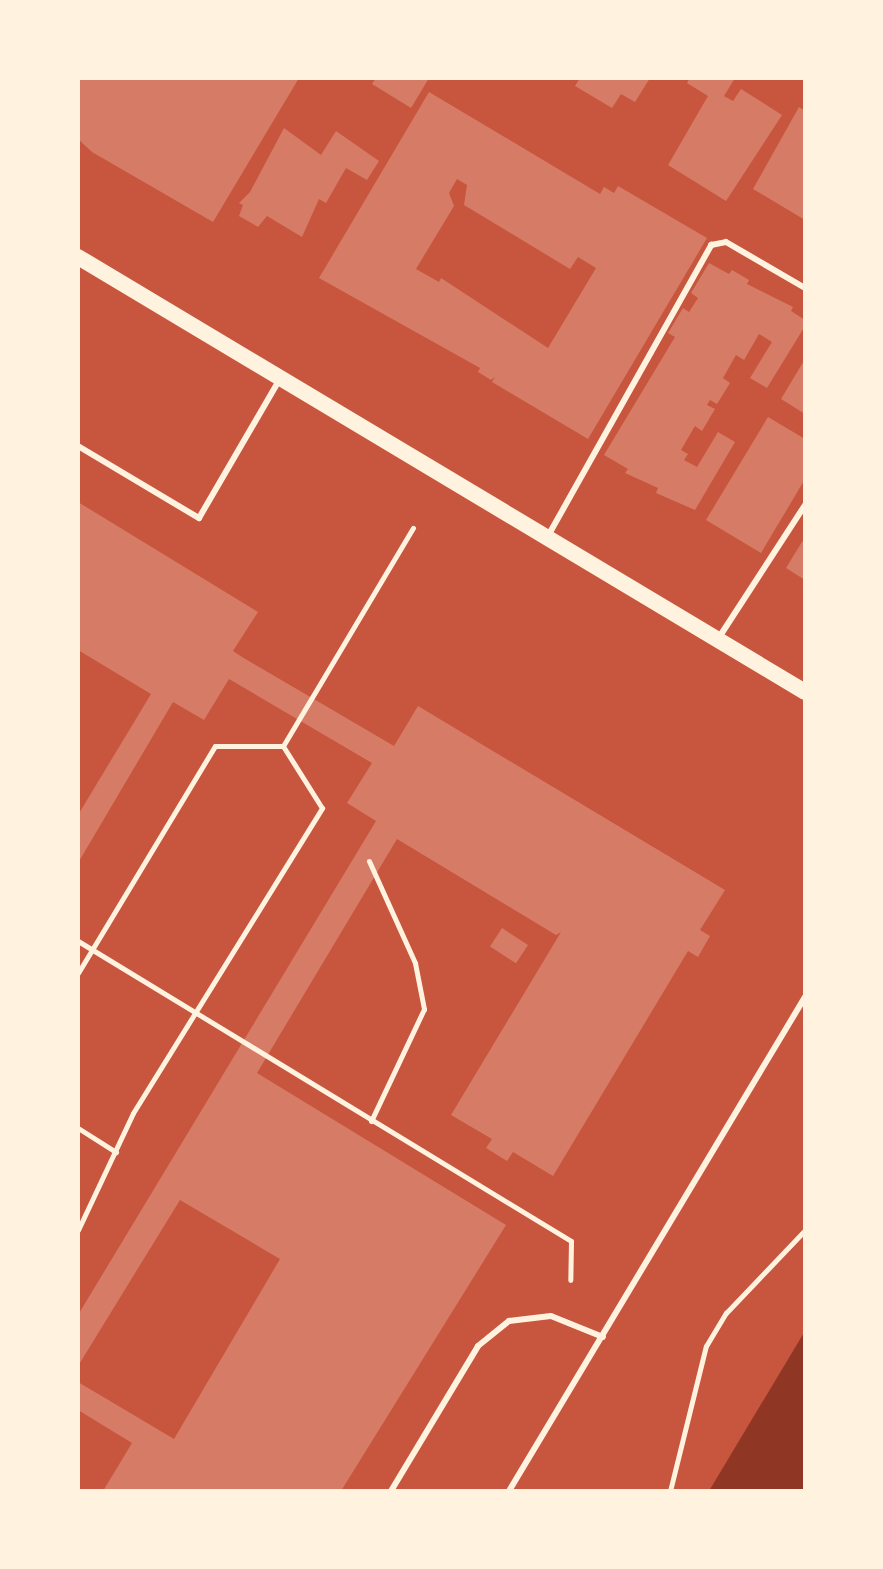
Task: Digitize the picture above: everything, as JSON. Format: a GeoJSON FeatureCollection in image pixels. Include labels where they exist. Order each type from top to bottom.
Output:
{"type":"FeatureCollection","features":[{"type":"Feature","properties":{"kind":"main road"},"geometry":{"type":"LineString","coordinates":[[78,257],[282,375],[805,692]]}},
{"type":"Feature","properties":{"kind":"lane"},"geometry":{"type":"LineString","coordinates":[[548,536],[711,245],[726,242],[805,288]]}},
{"type":"Feature","properties":{"kind":"lane"},"geometry":{"type":"LineString","coordinates":[[78,446],[199,518],[282,375]]}},
{"type":"Feature","properties":{"kind":"lane"},"geometry":{"type":"LineString","coordinates":[[718,639],[805,505]]}},
{"type":"Feature","properties":{"kind":"lane"},"geometry":{"type":"LineString","coordinates":[[511,1488],[805,997]]}},
{"type":"Feature","properties":{"kind":"lane"},"geometry":{"type":"LineString","coordinates":[[391,1491],[478,1346],[509,1321],[551,1316],[603,1337]]}},
{"type":"Feature","properties":{"kind":"path"},"geometry":{"type":"LineString","coordinates":[[283,746],[413,528]]}},
{"type":"Feature","properties":{"kind":"path"},"geometry":{"type":"LineString","coordinates":[[78,973],[215,746],[283,746]]}},
{"type":"Feature","properties":{"kind":"path"},"geometry":{"type":"LineString","coordinates":[[78,1230],[89,1197],[193,1011],[322,808],[283,746]]}},
{"type":"Feature","properties":{"kind":"path"},"geometry":{"type":"LineString","coordinates":[[369,861],[415,963],[424,1009],[371,1121]]}},
{"type":"Feature","properties":{"kind":"path"},"geometry":{"type":"LineString","coordinates":[[78,941],[571,1241],[570,1280]]}},
{"type":"Feature","properties":{"kind":"path"},"geometry":{"type":"LineString","coordinates":[[78,1128],[116,1152]]}},
{"type":"Feature","properties":{"kind":"path"},"geometry":{"type":"LineString","coordinates":[[670,1491],[706,1346],[726,1313],[805,1230]]}},
{"type":"Feature","properties":{"kind":"shaded area"},"geometry":{"type":"Polygon","coordinates":[[[805,1331],[805,1491],[709,1491],[805,1331]]]}},
{"type":"Feature","properties":{"kind":"building"},"geometry":{"type":"Polygon","coordinates":[[[78,78],[299,78],[213,222],[92,152],[78,139],[78,78]]]}},
{"type":"Feature","properties":{"kind":"building"},"geometry":{"type":"Polygon","coordinates":[[[376,78],[429,78],[411,108],[372,84],[376,78]]]}},
{"type":"Feature","properties":{"kind":"building"},"geometry":{"type":"Polygon","coordinates":[[[580,78],[650,78],[635,102],[621,94],[612,108],[575,86],[580,78]]]}},
{"type":"Feature","properties":{"kind":"building"},"geometry":{"type":"Polygon","coordinates":[[[690,78],[735,78],[724,96],[733,101],[741,89],[782,115],[726,201],[668,165],[708,96],[687,83],[690,78]]]}},
{"type":"Feature","properties":{"kind":"building"},"geometry":{"type":"Polygon","coordinates":[[[429,92],[600,194],[604,187],[614,193],[618,186],[707,238],[588,439],[492,382],[495,377],[491,380],[478,372],[480,368],[319,278],[429,92]],[[457,179],[449,193],[454,206],[416,269],[439,282],[441,278],[548,348],[596,268],[578,257],[570,269],[464,205],[467,185],[457,179]]]}},
{"type":"Feature","properties":{"kind":"building"},"geometry":{"type":"Polygon","coordinates":[[[799,107],[805,111],[805,220],[753,189],[799,107]]]}},
{"type":"Feature","properties":{"kind":"building"},"geometry":{"type":"Polygon","coordinates":[[[284,128],[321,155],[336,131],[379,161],[367,180],[346,168],[326,203],[319,199],[302,237],[267,216],[258,227],[239,216],[243,205],[239,203],[250,192],[284,128]]]}},
{"type":"Feature","properties":{"kind":"building"},"geometry":{"type":"Polygon","coordinates":[[[709,263],[729,274],[732,270],[749,280],[747,284],[793,307],[791,311],[805,320],[805,326],[767,388],[750,378],[772,342],[759,334],[744,360],[736,355],[723,378],[730,383],[717,404],[710,400],[707,405],[715,409],[702,431],[695,426],[681,450],[688,454],[684,460],[697,467],[718,432],[735,442],[695,510],[656,493],[658,488],[625,473],[628,469],[604,455],[675,337],[668,333],[683,308],[689,312],[698,298],[691,293],[709,263]]]}},
{"type":"Feature","properties":{"kind":"building"},"geometry":{"type":"Polygon","coordinates":[[[805,359],[805,414],[781,399],[805,359]]]}},
{"type":"Feature","properties":{"kind":"building"},"geometry":{"type":"Polygon","coordinates":[[[768,417],[805,439],[805,479],[761,553],[706,520],[768,417]]]}},
{"type":"Feature","properties":{"kind":"building"},"geometry":{"type":"Polygon","coordinates":[[[78,502],[258,612],[233,651],[242,657],[394,746],[418,706],[725,890],[700,930],[710,936],[698,957],[688,951],[553,1176],[513,1152],[507,1161],[486,1148],[492,1139],[451,1115],[561,932],[556,935],[397,839],[257,1073],[506,1225],[341,1491],[103,1491],[132,1443],[78,1410],[78,1382],[174,1439],[280,1259],[180,1200],[78,1366],[78,1315],[376,821],[347,803],[372,763],[229,679],[204,720],[173,702],[78,863],[78,815],[151,694],[78,650],[78,502]]]}},
{"type":"Feature","properties":{"kind":"building"},"geometry":{"type":"Polygon","coordinates":[[[805,537],[805,580],[786,568],[805,537]]]}},
{"type":"Feature","properties":{"kind":"building"},"geometry":{"type":"Polygon","coordinates":[[[502,928],[528,945],[516,963],[490,946],[502,928]]]}}]}
